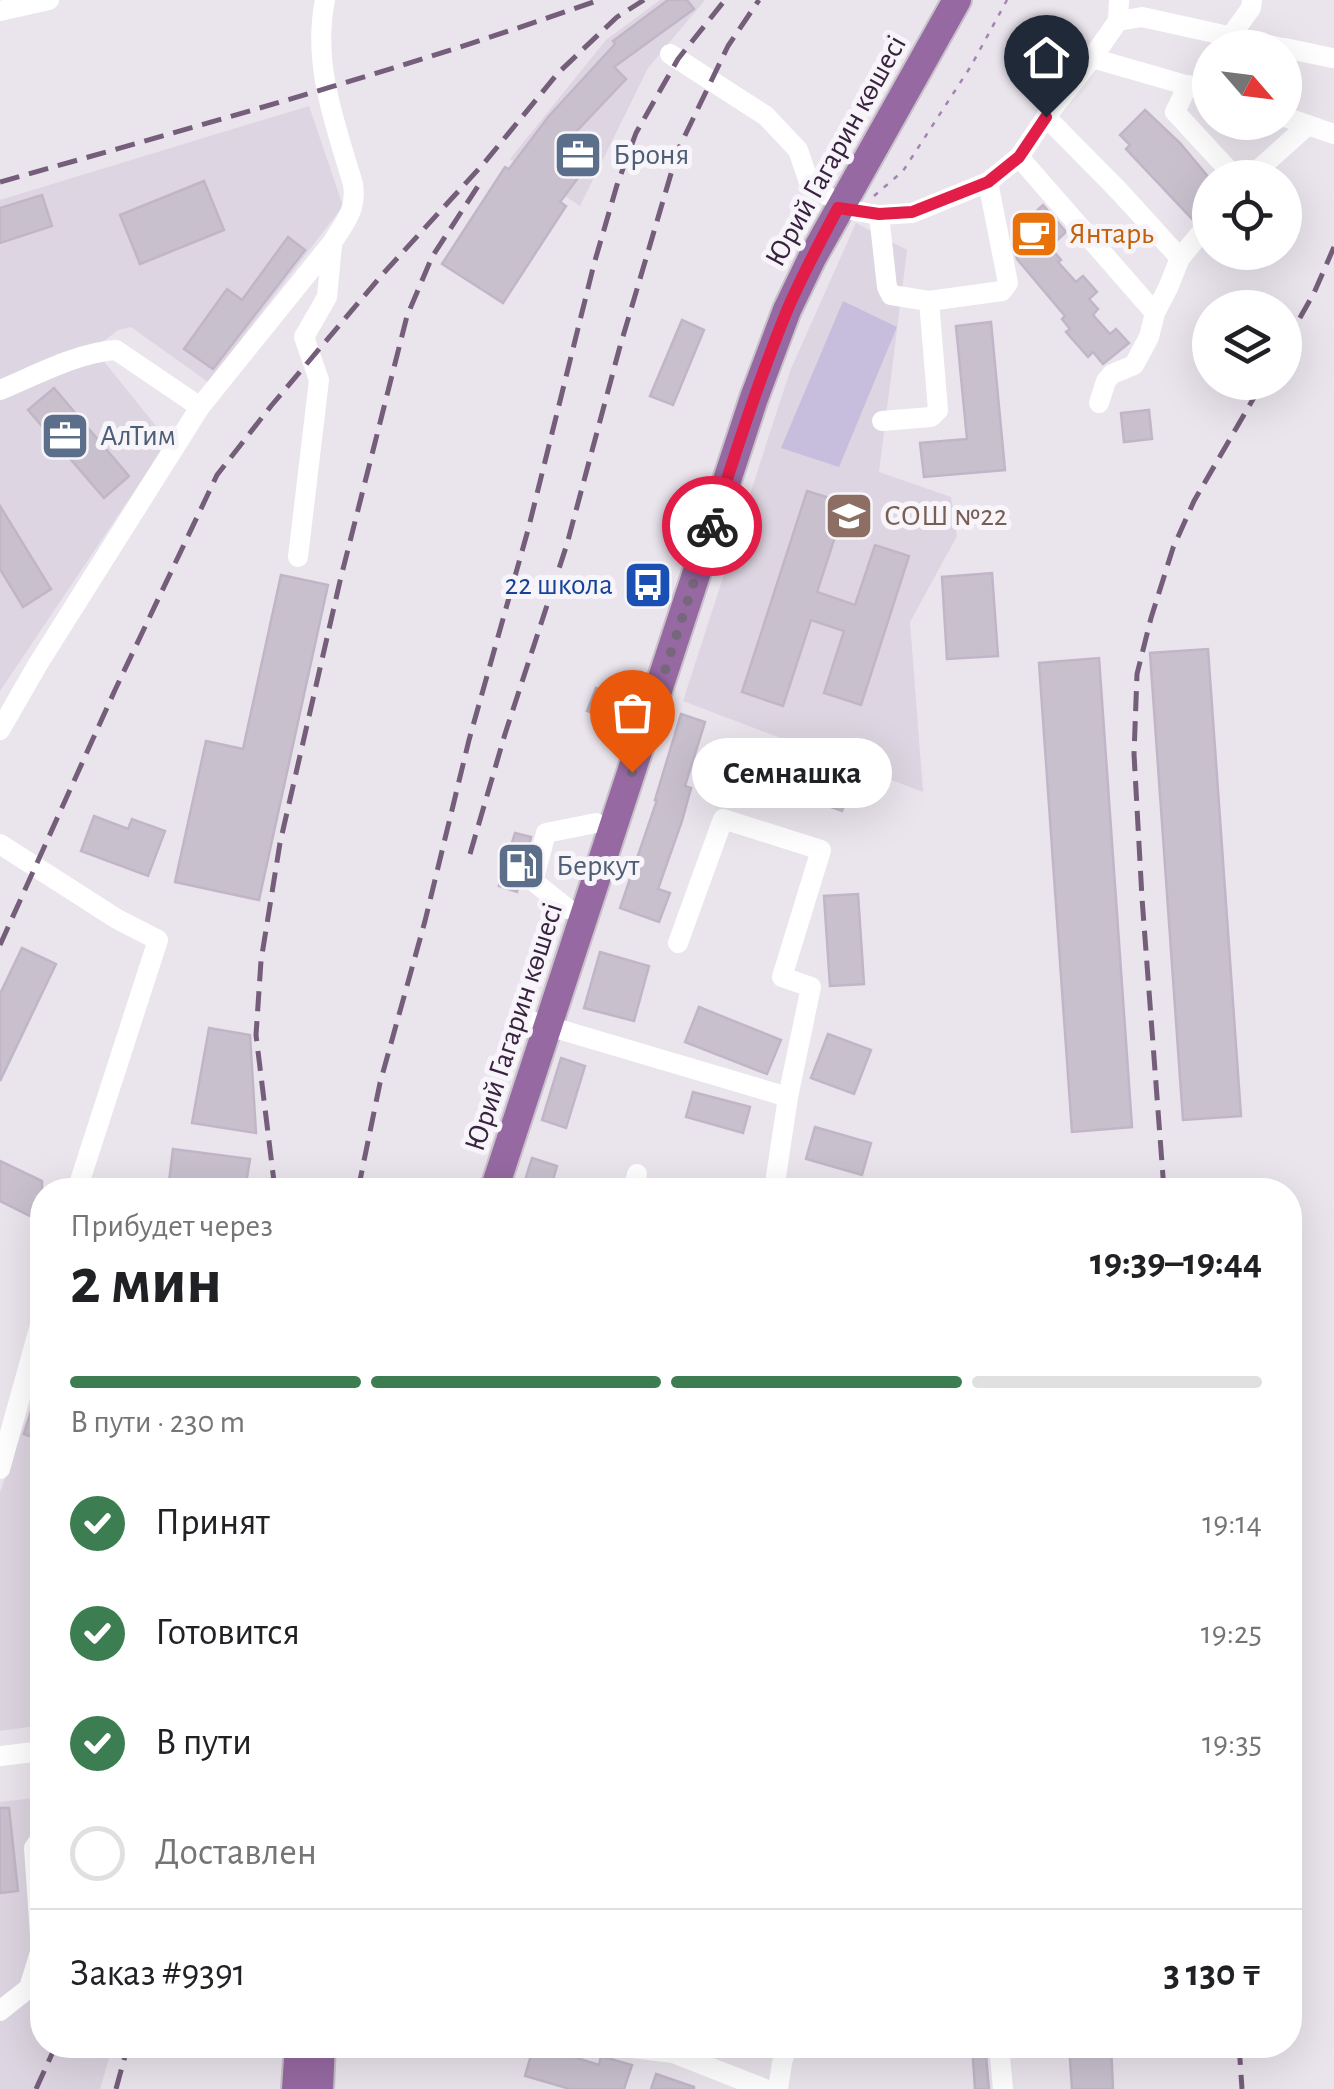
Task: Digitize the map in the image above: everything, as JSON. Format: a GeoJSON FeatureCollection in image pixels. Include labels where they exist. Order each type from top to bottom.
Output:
{"type":"FeatureCollection","features":[{"type":"Feature","properties":{"kind":"main road","name":"Юрий Гагарин көшесі"},"geometry":{"type":"LineString","coordinates":[[497,1178],[568,909],[749,359],[771,303],[840,205],[938,0]]}},
{"type":"Feature","properties":{"kind":"main road","name":"Юрий Гагарин көшесі"},"geometry":{"type":"LineString","coordinates":[[481,1178],[540,1024],[787,310],[840,205],[958,0]]}},
{"type":"Feature","properties":{"kind":"main road"},"geometry":{"type":"LineString","coordinates":[[296,2089],[297,2058]]}},
{"type":"Feature","properties":{"kind":"main road"},"geometry":{"type":"LineString","coordinates":[[319,2089],[320,2058]]}},
{"type":"Feature","properties":{"kind":"street"},"geometry":{"type":"LineString","coordinates":[[0,11],[49,0]]}},
{"type":"Feature","properties":{"kind":"street"},"geometry":{"type":"LineString","coordinates":[[0,730],[200,408],[350,215],[355,200],[353,184],[322,74],[324,0]]}},
{"type":"Feature","properties":{"kind":"street"},"geometry":{"type":"LineString","coordinates":[[1235,30],[1251,8],[1252,0]]}},
{"type":"Feature","properties":{"kind":"street"},"geometry":{"type":"LineString","coordinates":[[670,54],[766,116],[798,150],[809,182],[840,205],[879,214],[912,212],[988,182],[1019,157],[1092,58],[1119,10],[1199,30]]}},
{"type":"Feature","properties":{"kind":"street"},"geometry":{"type":"LineString","coordinates":[[1302,52],[1332,58]]}},
{"type":"Feature","properties":{"kind":"street"},"geometry":{"type":"LineString","coordinates":[[1092,58],[1192,86]]}},
{"type":"Feature","properties":{"kind":"street"},"geometry":{"type":"LineString","coordinates":[[1188,85],[1175,112],[1219,160]]}},
{"type":"Feature","properties":{"kind":"street"},"geometry":{"type":"LineString","coordinates":[[1046,117],[1180,258]]}},
{"type":"Feature","properties":{"kind":"street"},"geometry":{"type":"LineString","coordinates":[[1302,123],[1334,134]]}},
{"type":"Feature","properties":{"kind":"street"},"geometry":{"type":"LineString","coordinates":[[1269,160],[1308,125]]}},
{"type":"Feature","properties":{"kind":"street"},"geometry":{"type":"LineString","coordinates":[[1019,157],[1155,313]]}},
{"type":"Feature","properties":{"kind":"street"},"geometry":{"type":"LineString","coordinates":[[879,214],[891,295],[929,301],[1002,291],[1008,284],[988,182]]}},
{"type":"Feature","properties":{"kind":"street"},"geometry":{"type":"LineString","coordinates":[[298,557],[319,380],[304,337],[326,297],[332,243]]}},
{"type":"Feature","properties":{"kind":"street"},"geometry":{"type":"LineString","coordinates":[[1099,403],[1112,374],[1134,366],[1180,258],[1192,244]]}},
{"type":"Feature","properties":{"kind":"street"},"geometry":{"type":"LineString","coordinates":[[882,420],[931,417],[938,410],[929,301]]}},
{"type":"Feature","properties":{"kind":"street"},"geometry":{"type":"LineString","coordinates":[[0,390],[81,358],[116,350],[200,408]]}},
{"type":"Feature","properties":{"kind":"street"},"geometry":{"type":"LineString","coordinates":[[678,943],[723,819],[821,850],[782,977],[811,987],[776,1178]]}},
{"type":"Feature","properties":{"kind":"street"},"geometry":{"type":"LineString","coordinates":[[568,909],[533,881],[546,833],[596,823]]}},
{"type":"Feature","properties":{"kind":"street"},"geometry":{"type":"LineString","coordinates":[[0,844],[101,909],[158,940],[81,1178]]}},
{"type":"Feature","properties":{"kind":"street"},"geometry":{"type":"LineString","coordinates":[[540,1024],[788,1097]]}},
{"type":"Feature","properties":{"kind":"street"},"geometry":{"type":"LineString","coordinates":[[0,1469],[30,1361]]}},
{"type":"Feature","properties":{"kind":"street"},"geometry":{"type":"LineString","coordinates":[[0,1756],[30,1752]]}},
{"type":"Feature","properties":{"kind":"street"},"geometry":{"type":"LineString","coordinates":[[0,2011],[30,1985]]}},
{"type":"Feature","properties":{"kind":"street"},"geometry":{"type":"LineString","coordinates":[[684,2058],[765,2089]]}},
{"type":"Feature","properties":{"kind":"street"},"geometry":{"type":"LineString","coordinates":[[778,2089],[784,2058]]}},
{"type":"Feature","properties":{"kind":"street"},"geometry":{"type":"LineString","coordinates":[[1001,2058],[1003,2089]]}},
{"type":"Feature","properties":{"kind":"path"},"geometry":{"type":"LineString","coordinates":[[840,205],[903,170],[972,66],[1006,0]]}},
{"type":"Feature","properties":{"kind":"shaded area"},"geometry":{"type":"Polygon","coordinates":[[[660,0],[705,0],[648,68],[580,206],[510,159],[606,40],[660,0]]]}},
{"type":"Feature","properties":{"kind":"shaded area"},"geometry":{"type":"Polygon","coordinates":[[[309,106],[343,206],[208,382],[131,327],[118,330],[94,349],[168,441],[0,691],[0,200],[309,106]]]}},
{"type":"Feature","properties":{"kind":"shaded area","name":"СОШ №22"},"geometry":{"type":"Polygon","coordinates":[[[856,223],[907,250],[879,472],[951,497],[957,536],[910,622],[923,792],[683,701],[790,371],[856,223]]]}},
{"type":"Feature","properties":{"kind":"shaded area"},"geometry":{"type":"Polygon","coordinates":[[[843,301],[897,327],[839,467],[781,448],[843,301]]]}},
{"type":"Feature","properties":{"kind":"shaded area"},"geometry":{"type":"Polygon","coordinates":[[[30,1408],[30,1727],[0,1731],[0,1492],[30,1408]]]}},
{"type":"Feature","properties":{"kind":"shaded area"},"geometry":{"type":"Polygon","coordinates":[[[30,1798],[30,2058],[109,2058],[100,2089],[0,2089],[0,1802],[30,1798]]]}},
{"type":"Feature","properties":{"kind":"building"},"geometry":{"type":"Polygon","coordinates":[[[668,0],[687,0],[694,9],[614,67],[626,79],[574,134],[598,151],[560,202],[566,206],[503,303],[442,264],[505,167],[509,169],[549,116],[615,44],[613,41],[668,0]]]}},
{"type":"Feature","properties":{"kind":"building"},"geometry":{"type":"Polygon","coordinates":[[[1145,110],[1180,143],[1194,160],[1192,219],[1126,149],[1130,145],[1120,135],[1145,110]]]}},
{"type":"Feature","properties":{"kind":"building"},"geometry":{"type":"Polygon","coordinates":[[[204,181],[224,230],[140,264],[120,215],[204,181]]]}},
{"type":"Feature","properties":{"kind":"building"},"geometry":{"type":"Polygon","coordinates":[[[42,195],[52,226],[0,243],[0,208],[42,195]]]}},
{"type":"Feature","properties":{"kind":"building"},"geometry":{"type":"Polygon","coordinates":[[[1043,205],[1066,232],[1050,247],[1061,260],[1058,262],[1076,282],[1083,276],[1097,292],[1089,299],[1098,309],[1093,315],[1110,334],[1116,329],[1129,343],[1103,364],[1093,352],[1088,357],[1066,332],[1070,329],[1062,319],[1065,316],[1017,259],[1012,234],[1043,205]]]}},
{"type":"Feature","properties":{"kind":"building"},"geometry":{"type":"Polygon","coordinates":[[[288,237],[305,250],[213,369],[184,349],[227,289],[242,300],[288,237]]]}},
{"type":"Feature","properties":{"kind":"building"},"geometry":{"type":"Polygon","coordinates":[[[682,320],[704,330],[673,405],[650,396],[682,320]]]}},
{"type":"Feature","properties":{"kind":"building"},"geometry":{"type":"Polygon","coordinates":[[[991,322],[1005,470],[924,477],[920,443],[967,439],[956,326],[991,322]]]}},
{"type":"Feature","properties":{"kind":"building"},"geometry":{"type":"Polygon","coordinates":[[[54,388],[129,476],[104,498],[28,410],[54,388]]]}},
{"type":"Feature","properties":{"kind":"building"},"geometry":{"type":"Polygon","coordinates":[[[1149,410],[1152,439],[1124,442],[1121,413],[1149,410]]]}},
{"type":"Feature","properties":{"kind":"building"},"geometry":{"type":"Polygon","coordinates":[[[807,491],[846,503],[817,592],[855,605],[875,545],[909,556],[861,705],[824,693],[844,631],[811,620],[783,706],[742,692],[807,491]]]}},
{"type":"Feature","properties":{"kind":"building"},"geometry":{"type":"Polygon","coordinates":[[[0,506],[51,589],[23,607],[0,569],[0,506]]]}},
{"type":"Feature","properties":{"kind":"building"},"geometry":{"type":"Polygon","coordinates":[[[992,573],[998,656],[947,659],[942,577],[992,573]]]}},
{"type":"Feature","properties":{"kind":"building"},"geometry":{"type":"Polygon","coordinates":[[[281,575],[328,585],[259,900],[175,882],[206,741],[243,749],[281,575]]]}},
{"type":"Feature","properties":{"kind":"building"},"geometry":{"type":"Polygon","coordinates":[[[1208,649],[1241,1116],[1183,1120],[1150,653],[1208,649]]]}},
{"type":"Feature","properties":{"kind":"building"},"geometry":{"type":"Polygon","coordinates":[[[1099,658],[1132,1127],[1072,1132],[1039,663],[1099,658]]]}},
{"type":"Feature","properties":{"kind":"building"},"geometry":{"type":"Polygon","coordinates":[[[596,688],[611,693],[603,716],[587,711],[596,688]]]}},
{"type":"Feature","properties":{"kind":"building"},"geometry":{"type":"Polygon","coordinates":[[[681,714],[705,722],[685,786],[691,788],[682,821],[658,889],[670,893],[659,922],[620,908],[681,714]]]}},
{"type":"Feature","properties":{"kind":"building"},"geometry":{"type":"Polygon","coordinates":[[[771,743],[856,773],[842,811],[757,781],[771,743]]]}},
{"type":"Feature","properties":{"kind":"building"},"geometry":{"type":"Polygon","coordinates":[[[94,816],[128,829],[132,819],[165,831],[148,876],[81,851],[94,816]]]}},
{"type":"Feature","properties":{"kind":"building"},"geometry":{"type":"Polygon","coordinates":[[[515,833],[531,837],[517,892],[499,886],[515,833]]]}},
{"type":"Feature","properties":{"kind":"building"},"geometry":{"type":"Polygon","coordinates":[[[858,894],[864,984],[830,986],[824,896],[858,894]]]}},
{"type":"Feature","properties":{"kind":"building"},"geometry":{"type":"Polygon","coordinates":[[[22,948],[56,964],[0,1081],[0,994],[22,948]]]}},
{"type":"Feature","properties":{"kind":"building"},"geometry":{"type":"Polygon","coordinates":[[[600,952],[649,966],[634,1021],[584,1008],[600,952]]]}},
{"type":"Feature","properties":{"kind":"building"},"geometry":{"type":"Polygon","coordinates":[[[699,1007],[781,1040],[767,1074],[685,1042],[699,1007]]]}},
{"type":"Feature","properties":{"kind":"building"},"geometry":{"type":"Polygon","coordinates":[[[209,1028],[250,1035],[256,1133],[192,1123],[209,1028]]]}},
{"type":"Feature","properties":{"kind":"building"},"geometry":{"type":"Polygon","coordinates":[[[828,1034],[871,1050],[854,1094],[811,1078],[828,1034]]]}},
{"type":"Feature","properties":{"kind":"building"},"geometry":{"type":"Polygon","coordinates":[[[561,1058],[585,1066],[566,1128],[542,1120],[561,1058]]]}},
{"type":"Feature","properties":{"kind":"building"},"geometry":{"type":"Polygon","coordinates":[[[693,1092],[750,1107],[743,1133],[686,1117],[693,1092]]]}},
{"type":"Feature","properties":{"kind":"building"},"geometry":{"type":"Polygon","coordinates":[[[815,1127],[871,1143],[862,1175],[806,1159],[815,1127]]]}},
{"type":"Feature","properties":{"kind":"building"},"geometry":{"type":"Polygon","coordinates":[[[173,1149],[250,1159],[247,1178],[169,1178],[173,1149]]]}},
{"type":"Feature","properties":{"kind":"building"},"geometry":{"type":"Polygon","coordinates":[[[532,1158],[557,1166],[554,1178],[526,1178],[532,1158]]]}},
{"type":"Feature","properties":{"kind":"building"},"geometry":{"type":"Polygon","coordinates":[[[0,1161],[36,1178],[30,1178],[30,1216],[0,1201],[0,1161]]]}},
{"type":"Feature","properties":{"kind":"building"},"geometry":{"type":"Polygon","coordinates":[[[30,1415],[30,1436],[24,1434],[30,1415]]]}},
{"type":"Feature","properties":{"kind":"building"},"geometry":{"type":"Polygon","coordinates":[[[0,1808],[9,1808],[18,1891],[0,1893],[0,1808]]]}},
{"type":"Feature","properties":{"kind":"building"},"geometry":{"type":"Polygon","coordinates":[[[530,2058],[577,2058],[599,2065],[601,2058],[608,2058],[632,2065],[624,2089],[570,2089],[525,2076],[530,2058]]]}},
{"type":"Feature","properties":{"kind":"building"},"geometry":{"type":"Polygon","coordinates":[[[973,2058],[986,2058],[989,2089],[975,2089],[973,2058]]]}},
{"type":"Feature","properties":{"kind":"building"},"geometry":{"type":"Polygon","coordinates":[[[1070,2058],[1112,2058],[1113,2089],[1072,2089],[1070,2058]]]}},
{"type":"Feature","properties":{"kind":"building"},"geometry":{"type":"Polygon","coordinates":[[[656,2074],[694,2087],[694,2089],[651,2089],[656,2074]]]}},
{"type":"Feature","properties":{"kind":"railway"},"geometry":{"type":"LineString","coordinates":[[0,182],[376,73],[599,0]]}},
{"type":"Feature","properties":{"kind":"railway"},"geometry":{"type":"LineString","coordinates":[[0,945],[217,475],[381,276],[485,162],[558,73],[617,17],[644,0]]}},
{"type":"Feature","properties":{"kind":"railway"},"geometry":{"type":"LineString","coordinates":[[360,1178],[380,1083],[617,185],[636,133],[678,59],[725,0]]}},
{"type":"Feature","properties":{"kind":"railway"},"geometry":{"type":"LineString","coordinates":[[470,854],[567,544],[678,150],[728,46],[759,0]]}},
{"type":"Feature","properties":{"kind":"railway"},"geometry":{"type":"LineString","coordinates":[[274,1178],[256,1035],[261,961],[280,843],[340,581],[407,316],[432,257],[480,183]]}},
{"type":"Feature","properties":{"kind":"railway"},"geometry":{"type":"LineString","coordinates":[[1302,314],[1334,247]]}},
{"type":"Feature","properties":{"kind":"railway"},"geometry":{"type":"LineString","coordinates":[[1163,1178],[1134,754],[1137,674],[1173,548],[1194,501],[1253,400]]}},
{"type":"Feature","properties":{"kind":"railway"},"geometry":{"type":"LineString","coordinates":[[36,2089],[50,2058]]}},
{"type":"Feature","properties":{"kind":"railway"},"geometry":{"type":"LineString","coordinates":[[116,2089],[124,2058]]}},
{"type":"Feature","properties":{"kind":"railway"},"geometry":{"type":"LineString","coordinates":[[1240,2058],[1242,2089]]}},
{"type":"Feature","properties":{"kind":"way so far"},"geometry":{"type":"LineString","coordinates":[[632,772],[712,526]]}},
{"type":"Feature","properties":{"kind":"place","name":"Броня"},"geometry":{"type":"Point","coordinates":[578,155]}},
{"type":"Feature","properties":{"kind":"place","name":"Янтарь"},"geometry":{"type":"Point","coordinates":[1034,234]}},
{"type":"Feature","properties":{"kind":"place","name":"АлТим"},"geometry":{"type":"Point","coordinates":[65,436]}},
{"type":"Feature","properties":{"kind":"place","name":"СОШ №22"},"geometry":{"type":"Point","coordinates":[849,516]}},
{"type":"Feature","properties":{"kind":"place","name":"22 школа"},"geometry":{"type":"Point","coordinates":[648,585]}},
{"type":"Feature","properties":{"kind":"place","name":"Семнашка"},"geometry":{"type":"Point","coordinates":[632,772]}},
{"type":"Feature","properties":{"kind":"place","name":"Беркут"},"geometry":{"type":"Point","coordinates":[521,866]}},
{"type":"Feature","properties":{"kind":"route"},"geometry":{"type":"LineString","coordinates":[[712,526],[787,310],[838,208],[879,214],[912,212],[988,182],[1019,157],[1046,117]]}}]}
